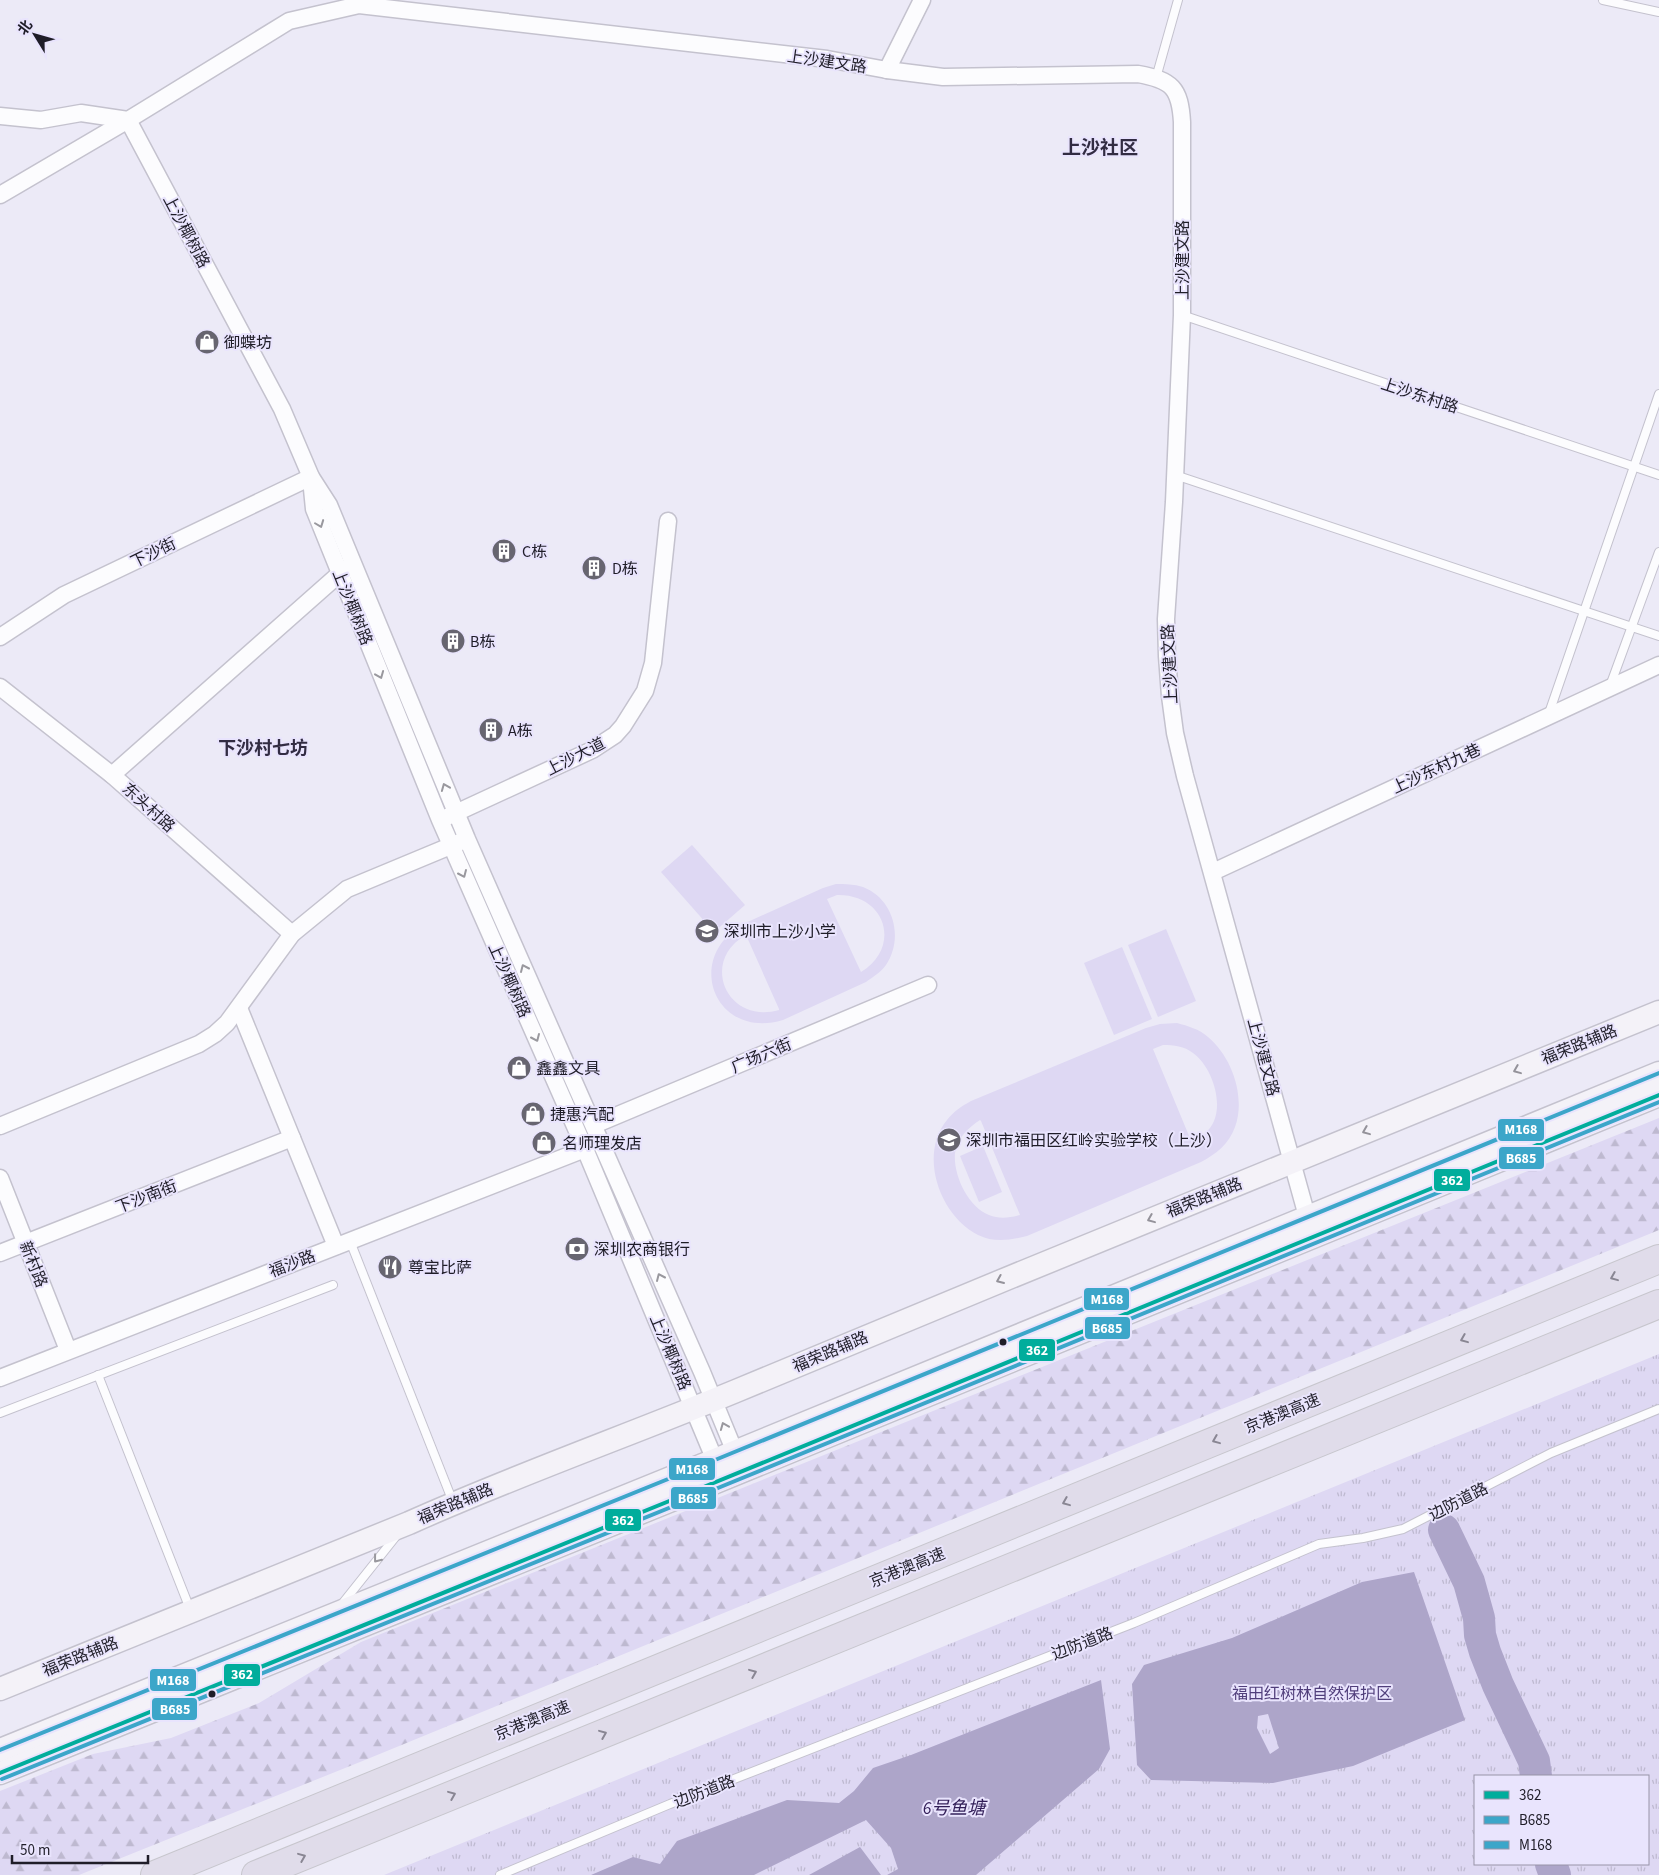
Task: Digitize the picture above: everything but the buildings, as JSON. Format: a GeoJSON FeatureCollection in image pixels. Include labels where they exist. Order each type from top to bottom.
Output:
{"type":"FeatureCollection","features":[{"type":"Feature","properties":{"kind":"highway","name":"京港澳高速"},"geometry":{"type":"LineString","coordinates":[[155,1875],[1659,1259]]}},
{"type":"Feature","properties":{"kind":"highway"},"geometry":{"type":"LineString","coordinates":[[256,1875],[1659,1304]]}},
{"type":"Feature","properties":{"kind":"main road","name":"福荣路辅路"},"geometry":{"type":"LineString","coordinates":[[0,1689],[454,1503],[704,1404],[1023,1270],[1659,1012]]}},
{"type":"Feature","properties":{"kind":"main road"},"geometry":{"type":"LineString","coordinates":[[0,1773],[729,1465],[1310,1227],[1659,1073]]}},
{"type":"Feature","properties":{"kind":"main road"},"geometry":{"type":"LineString","coordinates":[[1310,1227],[1659,1095]]}},
{"type":"Feature","properties":{"kind":"main road"},"geometry":{"type":"LineString","coordinates":[[0,1750],[328,1618],[729,1465]]}},
{"type":"Feature","properties":{"kind":"street"},"geometry":{"type":"LineString","coordinates":[[887,70],[922,0]]}},
{"type":"Feature","properties":{"kind":"street"},"geometry":{"type":"LineString","coordinates":[[0,195],[128,120],[289,21],[358,2]]}},
{"type":"Feature","properties":{"kind":"street","name":"上沙建文路"},"geometry":{"type":"LineString","coordinates":[[358,2],[827,59],[943,78],[1128,74],[1156,78],[1170,85],[1176,91],[1180,99],[1181,110],[1182,315],[1166,619],[1170,696],[1175,733],[1183,767],[1310,1227]]}},
{"type":"Feature","properties":{"kind":"street"},"geometry":{"type":"LineString","coordinates":[[0,116],[42,120],[81,113],[128,120]]}},
{"type":"Feature","properties":{"kind":"street","name":"上沙椰树路"},"geometry":{"type":"LineString","coordinates":[[128,120],[282,409],[311,477],[329,505],[467,839],[594,1125],[729,1465]]}},
{"type":"Feature","properties":{"kind":"street","name":"上沙椰树路"},"geometry":{"type":"LineString","coordinates":[[311,477],[314,509],[451,846],[585,1149],[704,1404]]}},
{"type":"Feature","properties":{"kind":"street","name":"下沙街"},"geometry":{"type":"LineString","coordinates":[[0,637],[64,595],[311,477]]}},
{"type":"Feature","properties":{"kind":"street","name":"上沙大道"},"geometry":{"type":"LineString","coordinates":[[440,820],[592,750],[615,735],[627,721],[645,691],[653,663],[668,521]]}},
{"type":"Feature","properties":{"kind":"street"},"geometry":{"type":"LineString","coordinates":[[112,775],[339,573],[353,563]]}},
{"type":"Feature","properties":{"kind":"street","name":"上沙东村九巷"},"geometry":{"type":"LineString","coordinates":[[1213,872],[1659,665]]}},
{"type":"Feature","properties":{"kind":"street","name":"东头村路"},"geometry":{"type":"LineString","coordinates":[[0,687],[112,775],[292,934]]}},
{"type":"Feature","properties":{"kind":"street"},"geometry":{"type":"LineString","coordinates":[[0,1126],[199,1044],[215,1034],[227,1023],[292,934],[355,885],[467,839]]}},
{"type":"Feature","properties":{"kind":"street","name":"广场六街"},"geometry":{"type":"LineString","coordinates":[[594,1125],[928,985]]}},
{"type":"Feature","properties":{"kind":"street"},"geometry":{"type":"LineString","coordinates":[[239,1008],[292,1138],[343,1244]]}},
{"type":"Feature","properties":{"kind":"street","name":"下沙南街"},"geometry":{"type":"LineString","coordinates":[[0,1253],[292,1138]]}},
{"type":"Feature","properties":{"kind":"street","name":"福沙路"},"geometry":{"type":"LineString","coordinates":[[0,1378],[585,1149]]}},
{"type":"Feature","properties":{"kind":"street","name":"新村路"},"geometry":{"type":"LineString","coordinates":[[0,1178],[68,1350]]}},
{"type":"Feature","properties":{"kind":"lane"},"geometry":{"type":"LineString","coordinates":[[1156,78],[1178,0]]}},
{"type":"Feature","properties":{"kind":"lane"},"geometry":{"type":"LineString","coordinates":[[1603,0],[1659,12]]}},
{"type":"Feature","properties":{"kind":"lane","name":"上沙东村路"},"geometry":{"type":"LineString","coordinates":[[1182,315],[1659,475]]}},
{"type":"Feature","properties":{"kind":"lane"},"geometry":{"type":"LineString","coordinates":[[1547,716],[1659,394]]}},
{"type":"Feature","properties":{"kind":"lane"},"geometry":{"type":"LineString","coordinates":[[1175,475],[1659,636]]}},
{"type":"Feature","properties":{"kind":"lane"},"geometry":{"type":"LineString","coordinates":[[1609,688],[1659,552]]}},
{"type":"Feature","properties":{"kind":"lane"},"geometry":{"type":"LineString","coordinates":[[343,1244],[454,1503]]}},
{"type":"Feature","properties":{"kind":"lane"},"geometry":{"type":"LineString","coordinates":[[0,1413],[333,1285]]}},
{"type":"Feature","properties":{"kind":"lane"},"geometry":{"type":"LineString","coordinates":[[98,1375],[191,1611]]}},
{"type":"Feature","properties":{"kind":"lane","name":"边防道路"},"geometry":{"type":"LineString","coordinates":[[500,1875],[670,1804],[1134,1623],[1318,1544],[1403,1530],[1551,1452],[1659,1409]]}},
{"type":"Feature","properties":{"kind":"lane"},"geometry":{"type":"LineString","coordinates":[[328,1618],[343,1603],[395,1537],[409,1523]]}},
{"type":"Feature","properties":{"kind":"green space"},"geometry":{"type":"Polygon","coordinates":[[[692,845],[745,905],[714,932],[661,872],[692,845]]]}},
{"type":"Feature","properties":{"kind":"green space"},"geometry":{"type":"Polygon","coordinates":[[[836,884],[856,885],[874,893],[882,900],[889,910],[895,932],[891,954],[886,965],[866,982],[783,1020],[760,1023],[740,1019],[725,1008],[716,994],[711,977],[714,958],[723,941],[741,925],[836,884]],[[837,895],[827,899],[861,972],[874,961],[881,949],[884,936],[883,924],[877,912],[867,903],[854,897],[837,895]],[[746,935],[732,946],[724,960],[722,974],[725,988],[733,1000],[745,1008],[761,1012],[779,1010],[779,1009],[746,935]]]}},
{"type":"Feature","properties":{"kind":"green space"},"geometry":{"type":"Polygon","coordinates":[[[1166,929],[1196,1001],[1158,1017],[1128,945],[1166,929]]]}},
{"type":"Feature","properties":{"kind":"green space"},"geometry":{"type":"Polygon","coordinates":[[[1122,947],[1152,1019],[1114,1035],[1084,963],[1122,947]]]}},
{"type":"Feature","properties":{"kind":"green space"},"geometry":{"type":"Polygon","coordinates":[[[1177,1023],[1201,1032],[1217,1045],[1230,1066],[1238,1091],[1238,1115],[1229,1139],[1221,1148],[1201,1162],[1027,1236],[1009,1240],[984,1238],[965,1226],[953,1214],[937,1184],[934,1167],[934,1150],[938,1134],[952,1114],[971,1101],[1146,1028],[1160,1024],[1177,1023]],[[1163,1045],[1153,1049],[1192,1143],[1208,1131],[1214,1121],[1217,1103],[1214,1084],[1205,1066],[1193,1053],[1179,1046],[1163,1045]],[[981,1121],[964,1134],[956,1148],[955,1162],[959,1180],[968,1198],[981,1211],[1000,1218],[1020,1215],[981,1121]]]}},
{"type":"Feature","properties":{"kind":"green space"},"geometry":{"type":"Polygon","coordinates":[[[1659,1118],[1659,1230],[365,1760],[79,1875],[0,1875],[0,1791],[93,1754],[171,1738],[259,1703],[361,1642],[1659,1118]]]}},
{"type":"Feature","properties":{"kind":"green space"},"geometry":{"type":"Polygon","coordinates":[[[983,1146],[1002,1192],[979,1202],[960,1156],[983,1146]]]}},
{"type":"Feature","properties":{"kind":"green space","name":"福田红树林自然保护区"},"geometry":{"type":"Polygon","coordinates":[[[1659,1354],[1659,1875],[384,1875],[1659,1354]]]}},
{"type":"Feature","properties":{"kind":"water"},"geometry":{"type":"Polygon","coordinates":[[[1414,1572],[1465,1720],[1353,1766],[1273,1783],[1151,1780],[1137,1765],[1132,1684],[1144,1665],[1232,1638],[1362,1582],[1414,1572]],[[1268,1714],[1258,1716],[1257,1728],[1270,1754],[1279,1748],[1268,1714]]]}},
{"type":"Feature","properties":{"kind":"water","name":"6号鱼塘"},"geometry":{"type":"Polygon","coordinates":[[[1101,1680],[1110,1749],[1099,1769],[976,1875],[887,1875],[898,1869],[891,1848],[866,1820],[754,1875],[591,1875],[633,1857],[660,1864],[677,1841],[787,1800],[839,1803],[854,1791],[873,1768],[911,1755],[1101,1680]]]}},
{"type":"Feature","properties":{"kind":"water"},"geometry":{"type":"Polygon","coordinates":[[[860,1847],[881,1875],[809,1875],[860,1847]]]}},
{"type":"Feature","properties":{"kind":"waterway"},"geometry":{"type":"LineString","coordinates":[[1444,1530],[1469,1582],[1479,1618],[1480,1635],[1485,1652],[1498,1685],[1534,1761],[1536,1775]]}},
{"type":"Feature","properties":{"kind":"waterway"},"geometry":{"type":"LineString","coordinates":[[1551,1865],[1555,1875]]}},
{"type":"Feature","properties":{"kind":"transit line","name":"M168"},"geometry":{"type":"LineString","coordinates":[[0,1750],[715,1460],[1659,1073]]}},
{"type":"Feature","properties":{"kind":"transit line","name":"362"},"geometry":{"type":"LineString","coordinates":[[0,1773],[1659,1095]]}},
{"type":"Feature","properties":{"kind":"transit line","name":"B685"},"geometry":{"type":"LineString","coordinates":[[2,1779],[1659,1102]]}},
{"type":"Feature","properties":{"kind":"place","name":"御蝶坊"},"geometry":{"type":"Point","coordinates":[207,342]}},
{"type":"Feature","properties":{"kind":"place","name":"C栋"},"geometry":{"type":"Point","coordinates":[504,551]}},
{"type":"Feature","properties":{"kind":"place","name":"D栋"},"geometry":{"type":"Point","coordinates":[594,568]}},
{"type":"Feature","properties":{"kind":"place","name":"B栋"},"geometry":{"type":"Point","coordinates":[453,641]}},
{"type":"Feature","properties":{"kind":"place","name":"A栋"},"geometry":{"type":"Point","coordinates":[491,730]}},
{"type":"Feature","properties":{"kind":"place","name":"深圳市上沙小学"},"geometry":{"type":"Point","coordinates":[707,931]}},
{"type":"Feature","properties":{"kind":"place","name":"鑫鑫文具"},"geometry":{"type":"Point","coordinates":[519,1068]}},
{"type":"Feature","properties":{"kind":"place","name":"捷惠汽配"},"geometry":{"type":"Point","coordinates":[533,1114]}},
{"type":"Feature","properties":{"kind":"place","name":"深圳市福田区红岭实验学校（上沙）"},"geometry":{"type":"Point","coordinates":[949,1140]}},
{"type":"Feature","properties":{"kind":"place","name":"名师理发店"},"geometry":{"type":"Point","coordinates":[544,1143]}},
{"type":"Feature","properties":{"kind":"place","name":"深圳农商银行"},"geometry":{"type":"Point","coordinates":[577,1249]}},
{"type":"Feature","properties":{"kind":"place","name":"尊宝比萨"},"geometry":{"type":"Point","coordinates":[390,1267]}},
{"type":"Feature","properties":{"kind":"district","name":"上沙社区"},"geometry":{"type":"Point","coordinates":[1100,147]}},
{"type":"Feature","properties":{"kind":"district","name":"下沙村七坊"},"geometry":{"type":"Point","coordinates":[263,748]}}]}
